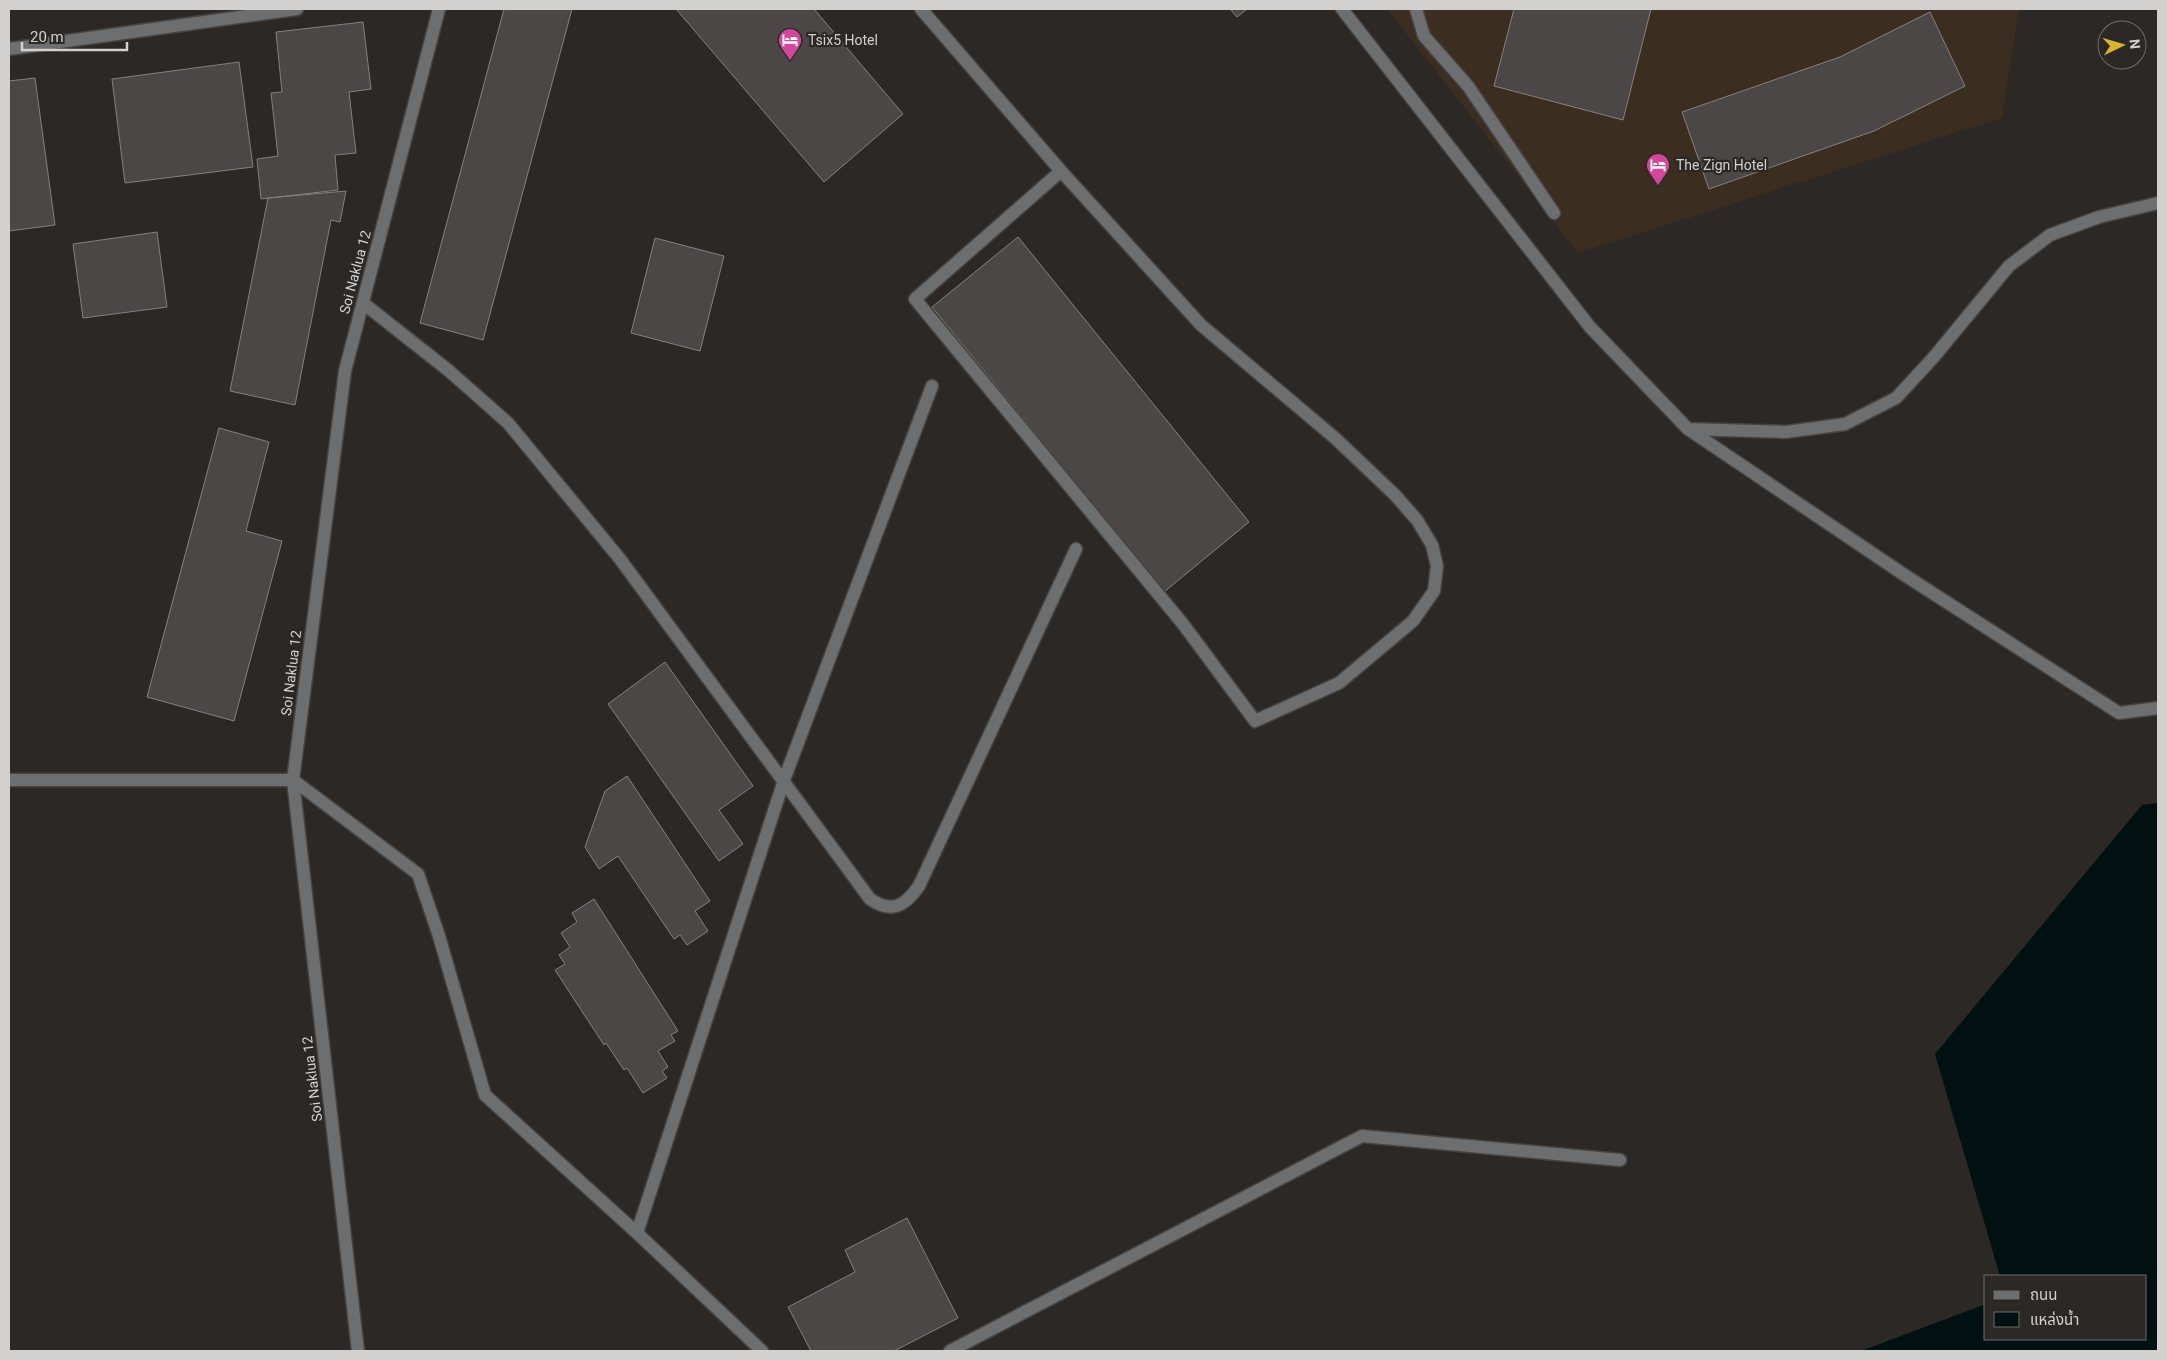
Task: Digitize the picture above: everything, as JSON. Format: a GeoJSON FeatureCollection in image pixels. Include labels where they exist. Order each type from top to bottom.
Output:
{"type":"FeatureCollection","features":[{"type":"Feature","properties":{"kind":"street"},"geometry":{"type":"LineString","coordinates":[[9,48],[297,9]]}},
{"type":"Feature","properties":{"kind":"street","name":"Soi Naklua 12"},"geometry":{"type":"LineString","coordinates":[[358,1351],[293,780],[345,371],[439,9]]}},
{"type":"Feature","properties":{"kind":"street"},"geometry":{"type":"LineString","coordinates":[[921,9],[1061,171],[1201,325],[1334,438],[1395,495],[1416,520],[1432,544],[1437,566],[1434,591],[1413,621],[1339,684],[1256,721],[1183,624],[915,299],[1061,171]]}},
{"type":"Feature","properties":{"kind":"street"},"geometry":{"type":"LineString","coordinates":[[1342,9],[1590,327],[1688,429],[1906,576],[2119,713],[2158,708]]}},
{"type":"Feature","properties":{"kind":"street"},"geometry":{"type":"LineString","coordinates":[[1416,9],[1424,36],[1468,86],[1554,213]]}},
{"type":"Feature","properties":{"kind":"street"},"geometry":{"type":"LineString","coordinates":[[1688,429],[1786,432],[1845,424],[1896,398],[1933,358],[2009,266],[2050,234],[2098,217],[2158,203]]}},
{"type":"Feature","properties":{"kind":"street"},"geometry":{"type":"LineString","coordinates":[[363,302],[448,370],[508,423],[620,559],[870,899],[882,907],[900,905],[910,898],[928,867],[1076,549]]}},
{"type":"Feature","properties":{"kind":"street"},"geometry":{"type":"LineString","coordinates":[[638,1233],[784,780],[932,386]]}},
{"type":"Feature","properties":{"kind":"street"},"geometry":{"type":"LineString","coordinates":[[9,780],[293,780],[418,874],[439,936],[485,1095],[638,1233],[762,1351]]}},
{"type":"Feature","properties":{"kind":"street"},"geometry":{"type":"LineString","coordinates":[[950,1351],[1362,1136],[1620,1160]]}},
{"type":"Feature","properties":{"kind":"shaded area","name":"The Zign Hotel"},"geometry":{"type":"Polygon","coordinates":[[[1387,9],[2019,9],[2002,118],[1578,253],[1387,9]]]}},
{"type":"Feature","properties":{"kind":"water"},"geometry":{"type":"Polygon","coordinates":[[[2158,803],[2158,1351],[1861,1351],[1984,1305],[1984,1340],[2147,1340],[2147,1275],[2000,1275],[1935,1054],[2142,805],[2158,803]]]}},
{"type":"Feature","properties":{"kind":"building"},"geometry":{"type":"Polygon","coordinates":[[[504,9],[572,9],[483,340],[420,323],[504,9]]]}},
{"type":"Feature","properties":{"kind":"building","name":"Tsix5 Hotel"},"geometry":{"type":"Polygon","coordinates":[[[676,9],[814,9],[903,114],[824,182],[676,9]]]}},
{"type":"Feature","properties":{"kind":"building"},"geometry":{"type":"Polygon","coordinates":[[[1230,9],[1247,9],[1237,17],[1230,9]]]}},
{"type":"Feature","properties":{"kind":"building"},"geometry":{"type":"Polygon","coordinates":[[[1514,9],[1651,9],[1623,120],[1494,86],[1514,9]]]}},
{"type":"Feature","properties":{"kind":"building"},"geometry":{"type":"Polygon","coordinates":[[[1930,12],[1965,86],[1874,131],[1709,189],[1682,112],[1840,57],[1930,12]]]}},
{"type":"Feature","properties":{"kind":"building"},"geometry":{"type":"Polygon","coordinates":[[[363,22],[371,89],[349,92],[356,153],[335,155],[338,190],[261,199],[257,159],[278,156],[271,93],[282,92],[276,32],[363,22]]]}},
{"type":"Feature","properties":{"kind":"building"},"geometry":{"type":"Polygon","coordinates":[[[239,62],[253,167],[125,183],[112,79],[239,62]]]}},
{"type":"Feature","properties":{"kind":"building"},"geometry":{"type":"Polygon","coordinates":[[[35,78],[55,225],[9,231],[9,81],[35,78]]]}},
{"type":"Feature","properties":{"kind":"building"},"geometry":{"type":"Polygon","coordinates":[[[346,191],[340,222],[331,220],[295,405],[230,391],[268,198],[346,191]]]}},
{"type":"Feature","properties":{"kind":"building"},"geometry":{"type":"Polygon","coordinates":[[[157,232],[167,307],[83,318],[73,244],[157,232]]]}},
{"type":"Feature","properties":{"kind":"building"},"geometry":{"type":"Polygon","coordinates":[[[1018,237],[1249,522],[1164,592],[932,307],[1018,237]]]}},
{"type":"Feature","properties":{"kind":"building"},"geometry":{"type":"Polygon","coordinates":[[[655,238],[724,256],[700,351],[631,333],[655,238]]]}},
{"type":"Feature","properties":{"kind":"building"},"geometry":{"type":"Polygon","coordinates":[[[219,428],[269,442],[246,531],[282,541],[234,721],[147,697],[219,428]]]}},
{"type":"Feature","properties":{"kind":"building"},"geometry":{"type":"Polygon","coordinates":[[[665,662],[753,786],[719,810],[743,844],[719,861],[608,704],[665,662]]]}},
{"type":"Feature","properties":{"kind":"building"},"geometry":{"type":"Polygon","coordinates":[[[627,776],[710,901],[695,911],[708,931],[687,945],[680,935],[674,939],[618,856],[599,869],[585,847],[605,791],[627,776]]]}},
{"type":"Feature","properties":{"kind":"building"},"geometry":{"type":"Polygon","coordinates":[[[594,899],[678,1031],[671,1035],[675,1041],[658,1051],[668,1067],[662,1071],[667,1078],[643,1093],[627,1068],[624,1070],[606,1043],[604,1045],[555,970],[565,964],[559,955],[570,947],[561,933],[577,922],[572,913],[594,899]]]}},
{"type":"Feature","properties":{"kind":"building"},"geometry":{"type":"Polygon","coordinates":[[[907,1218],[958,1318],[894,1351],[811,1351],[788,1307],[855,1272],[845,1250],[907,1218]]]}},
{"type":"Feature","properties":{"kind":"place","name":"Tsix5 Hotel"},"geometry":{"type":"Point","coordinates":[790,61]}},
{"type":"Feature","properties":{"kind":"place","name":"The Zign Hotel"},"geometry":{"type":"Point","coordinates":[1658,186]}}]}
